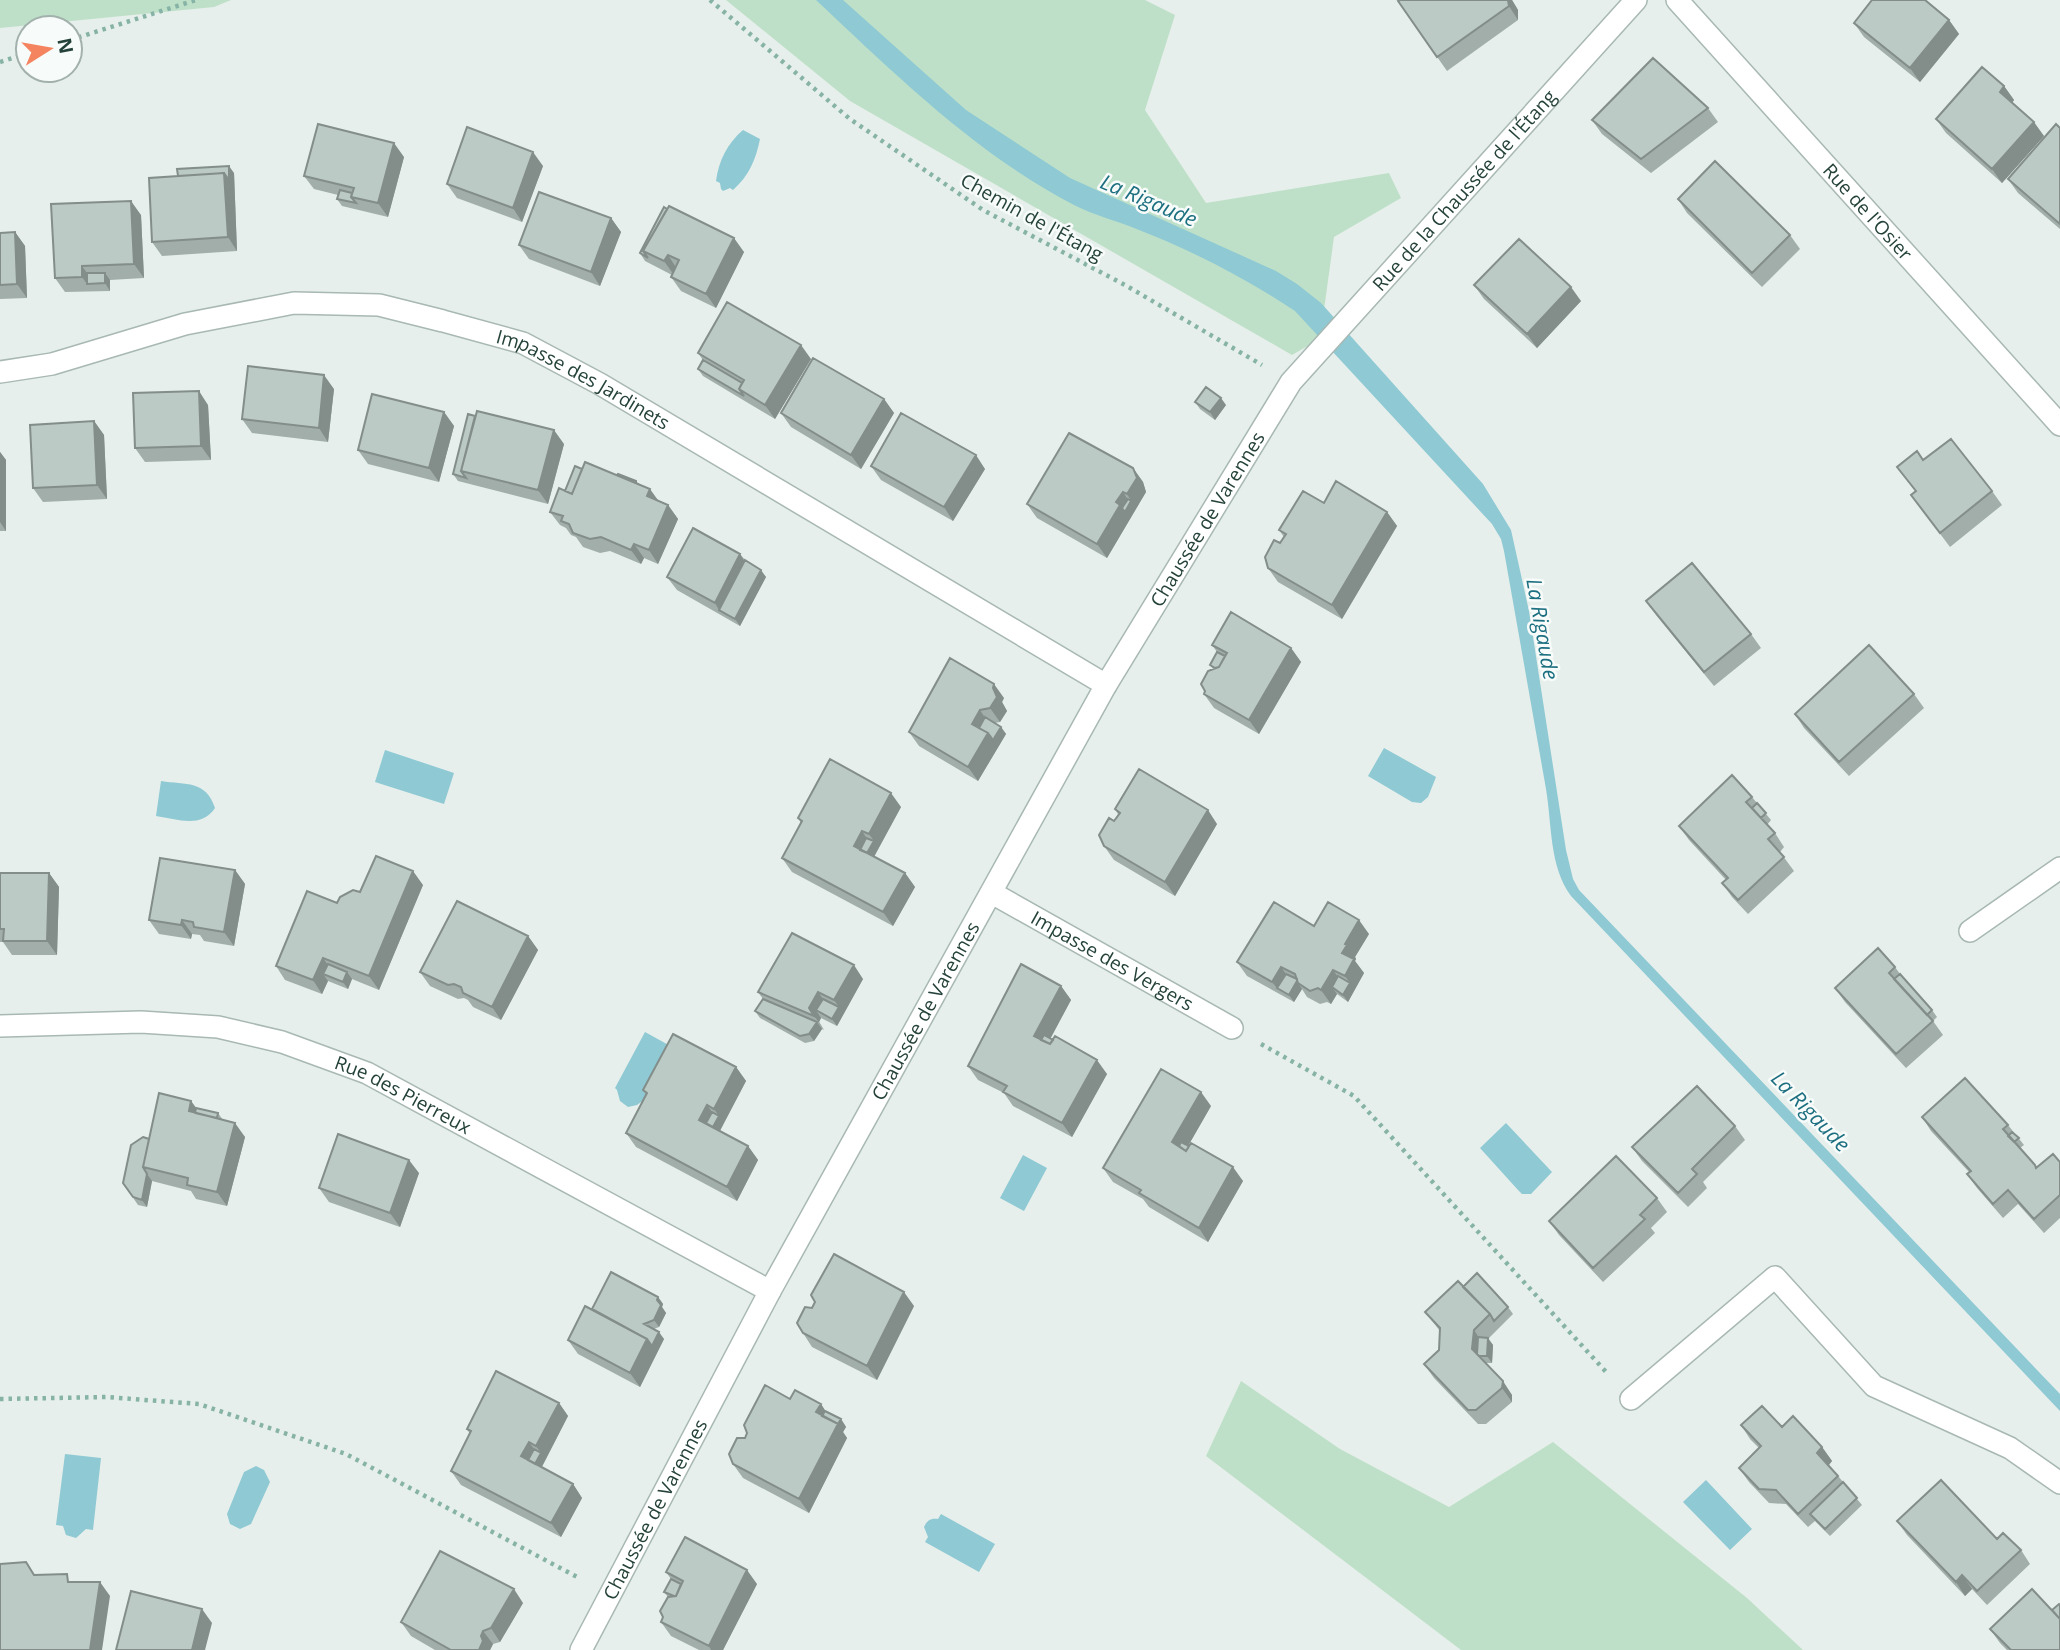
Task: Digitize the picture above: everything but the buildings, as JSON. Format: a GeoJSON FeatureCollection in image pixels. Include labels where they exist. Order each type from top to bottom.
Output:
{"type":"FeatureCollection","features":[{"type":"Feature","properties":{"kind":"street","name":"Rue de la Chaussée de l'Étang"},"geometry":{"type":"LineString","coordinates":[[1291,382],[1636,0]]}},
{"type":"Feature","properties":{"kind":"street","name":"Rue de l'Osier"},"geometry":{"type":"LineString","coordinates":[[1677,0],[2060,425]]}},
{"type":"Feature","properties":{"kind":"street","name":"Impasse des Jardinets"},"geometry":{"type":"LineString","coordinates":[[0,372],[52,364],[185,324],[294,303],[379,305],[523,343],[600,384],[1106,685]]}},
{"type":"Feature","properties":{"kind":"street","name":"Chaussée de Varennes"},"geometry":{"type":"LineString","coordinates":[[581,1650],[770,1291],[1106,685],[1291,382]]}},
{"type":"Feature","properties":{"kind":"street"},"geometry":{"type":"LineString","coordinates":[[1970,931],[2060,868]]}},
{"type":"Feature","properties":{"kind":"street","name":"Impasse des Vergers"},"geometry":{"type":"LineString","coordinates":[[992,893],[1232,1028]]}},
{"type":"Feature","properties":{"kind":"street","name":"Rue des Pierreux"},"geometry":{"type":"LineString","coordinates":[[0,1026],[141,1023],[205,1026],[282,1042],[367,1073],[770,1291]]}},
{"type":"Feature","properties":{"kind":"street"},"geometry":{"type":"LineString","coordinates":[[1631,1399],[1775,1277],[1874,1386],[2010,1448],[2060,1483]]}},
{"type":"Feature","properties":{"kind":"path"},"geometry":{"type":"LineString","coordinates":[[84,36],[196,0]]}},
{"type":"Feature","properties":{"kind":"path","name":"Chemin de l'Étang"},"geometry":{"type":"LineString","coordinates":[[710,0],[849,119],[983,210],[1125,285],[1291,382]]}},
{"type":"Feature","properties":{"kind":"path"},"geometry":{"type":"LineString","coordinates":[[1232,1028],[1354,1096],[1631,1399]]}},
{"type":"Feature","properties":{"kind":"path"},"geometry":{"type":"LineString","coordinates":[[0,1399],[106,1397],[199,1404],[346,1454],[610,1595]]}},
{"type":"Feature","properties":{"kind":"green space"},"geometry":{"type":"Polygon","coordinates":[[[0,0],[231,0],[214,7],[84,20],[84,14],[14,14],[14,27],[0,28],[0,0]]]}},
{"type":"Feature","properties":{"kind":"green space"},"geometry":{"type":"Polygon","coordinates":[[[726,0],[1145,0],[1175,15],[1145,110],[1206,203],[1389,173],[1401,198],[1334,237],[1320,339],[1292,355],[850,101],[726,0]]]}},
{"type":"Feature","properties":{"kind":"green space"},"geometry":{"type":"Polygon","coordinates":[[[1241,1381],[1340,1449],[1449,1507],[1553,1442],[1747,1598],[1803,1650],[1461,1650],[1206,1456],[1241,1381]]]}},
{"type":"Feature","properties":{"kind":"water"},"geometry":{"type":"Polygon","coordinates":[[[816,0],[843,0],[966,110],[1070,178],[1276,271],[1297,284],[1321,303],[1483,484],[1511,530],[1529,611],[1566,850],[1573,879],[1579,890],[2060,1394],[2060,1411],[1571,896],[1555,858],[1546,789],[1504,551],[1501,539],[1492,524],[1295,311],[1199,256],[1082,209],[1038,185],[970,138],[816,0]]]}},
{"type":"Feature","properties":{"kind":"water"},"geometry":{"type":"Polygon","coordinates":[[[743,130],[760,139],[756,153],[748,173],[739,185],[733,190],[730,188],[723,191],[720,183],[716,181],[719,166],[728,147],[743,130]]]}},
{"type":"Feature","properties":{"kind":"water"},"geometry":{"type":"Polygon","coordinates":[[[1384,748],[1436,777],[1428,797],[1421,803],[1412,802],[1368,776],[1384,748]]]}},
{"type":"Feature","properties":{"kind":"water"},"geometry":{"type":"Polygon","coordinates":[[[385,750],[454,773],[444,804],[375,782],[385,750]]]}},
{"type":"Feature","properties":{"kind":"water"},"geometry":{"type":"Polygon","coordinates":[[[161,781],[201,788],[215,808],[203,819],[196,821],[156,816],[161,781]]]}},
{"type":"Feature","properties":{"kind":"water"},"geometry":{"type":"Polygon","coordinates":[[[645,1032],[674,1048],[644,1104],[641,1102],[628,1107],[620,1101],[615,1088],[645,1032]]]}},
{"type":"Feature","properties":{"kind":"water"},"geometry":{"type":"Polygon","coordinates":[[[1506,1123],[1552,1172],[1531,1194],[1522,1194],[1480,1148],[1506,1123]]]}},
{"type":"Feature","properties":{"kind":"water"},"geometry":{"type":"Polygon","coordinates":[[[1023,1155],[1047,1168],[1024,1211],[1000,1198],[1023,1155]]]}},
{"type":"Feature","properties":{"kind":"water"},"geometry":{"type":"Polygon","coordinates":[[[65,1454],[101,1458],[93,1530],[86,1529],[76,1538],[66,1535],[63,1526],[56,1525],[65,1454]]]}},
{"type":"Feature","properties":{"kind":"water"},"geometry":{"type":"Polygon","coordinates":[[[256,1466],[264,1470],[270,1482],[251,1524],[240,1529],[230,1524],[227,1514],[244,1472],[256,1466]]]}},
{"type":"Feature","properties":{"kind":"water"},"geometry":{"type":"Polygon","coordinates":[[[1706,1480],[1752,1529],[1730,1550],[1683,1502],[1706,1480]]]}},
{"type":"Feature","properties":{"kind":"water"},"geometry":{"type":"Polygon","coordinates":[[[941,1514],[995,1544],[979,1572],[925,1542],[928,1537],[925,1525],[938,1519],[941,1514]]]}},
{"type":"Feature","properties":{"kind":"water label","name":"La Rigaude"},"geometry":{"type":"Point","coordinates":[1149,200]}},
{"type":"Feature","properties":{"kind":"water label","name":"La Rigaude"},"geometry":{"type":"Point","coordinates":[1543,629]}},
{"type":"Feature","properties":{"kind":"water label","name":"La Rigaude"},"geometry":{"type":"Point","coordinates":[1811,1111]}}]}
